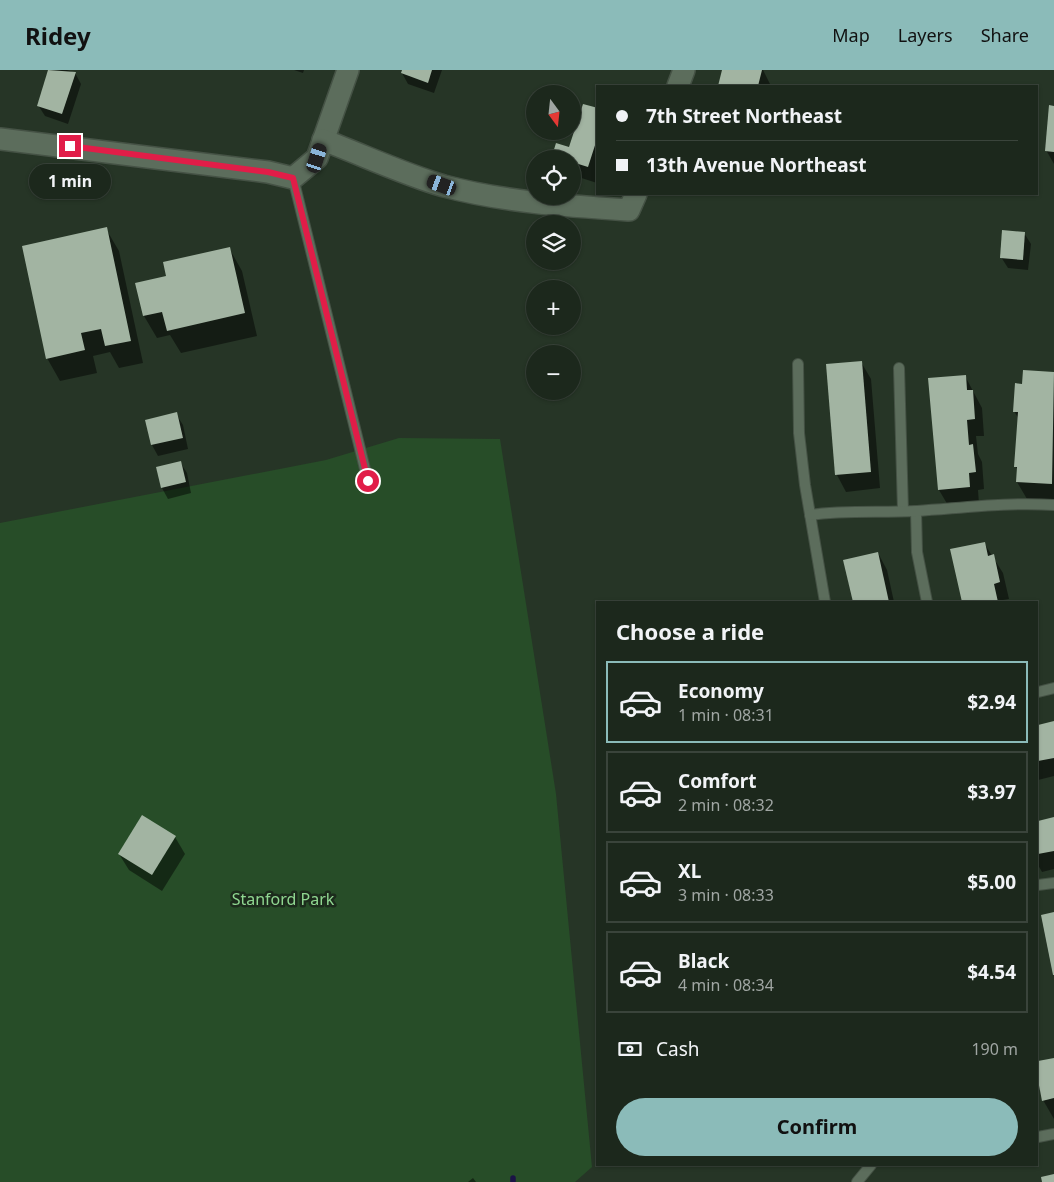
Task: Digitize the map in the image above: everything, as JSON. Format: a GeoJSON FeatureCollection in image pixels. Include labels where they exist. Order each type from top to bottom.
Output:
{"type":"FeatureCollection","features":[{"type":"Feature","properties":{"kind":"street"},"geometry":{"type":"LineString","coordinates":[[0,138],[268,172],[293,178],[317,158],[348,70]]}},
{"type":"Feature","properties":{"kind":"street"},"geometry":{"type":"LineString","coordinates":[[678,85],[684,70]]}},
{"type":"Feature","properties":{"kind":"street"},"geometry":{"type":"LineString","coordinates":[[323,140],[442,185],[480,195],[569,206],[629,210],[636,195]]}},
{"type":"Feature","properties":{"kind":"lane"},"geometry":{"type":"LineString","coordinates":[[293,178],[368,481]]}},
{"type":"Feature","properties":{"kind":"lane"},"geometry":{"type":"LineString","coordinates":[[798,364],[800,434],[810,514],[825,601]]}},
{"type":"Feature","properties":{"kind":"lane"},"geometry":{"type":"LineString","coordinates":[[899,368],[903,511]]}},
{"type":"Feature","properties":{"kind":"lane"},"geometry":{"type":"LineString","coordinates":[[810,514],[916,511],[1022,503],[1054,505]]}},
{"type":"Feature","properties":{"kind":"lane"},"geometry":{"type":"LineString","coordinates":[[916,511],[917,552],[927,601]]}},
{"type":"Feature","properties":{"kind":"lane"},"geometry":{"type":"LineString","coordinates":[[1038,692],[1054,688]]}},
{"type":"Feature","properties":{"kind":"lane"},"geometry":{"type":"LineString","coordinates":[[1038,885],[1054,882]]}},
{"type":"Feature","properties":{"kind":"lane"},"geometry":{"type":"LineString","coordinates":[[1038,1137],[1054,1134]]}},
{"type":"Feature","properties":{"kind":"lane"},"geometry":{"type":"LineString","coordinates":[[857,1182],[870,1166]]}},
{"type":"Feature","properties":{"kind":"green space","name":"Stanford Park"},"geometry":{"type":"Polygon","coordinates":[[[399,438],[500,439],[556,794],[592,1167],[575,1182],[0,1182],[0,523],[326,460],[399,438]]]}},
{"type":"Feature","properties":{"kind":"building"},"geometry":{"type":"Polygon","coordinates":[[[48,70],[76,72],[62,114],[37,106],[48,70]]]}},
{"type":"Feature","properties":{"kind":"building"},"geometry":{"type":"Polygon","coordinates":[[[402,70],[432,70],[428,83],[401,73],[402,70]]]}},
{"type":"Feature","properties":{"kind":"building"},"geometry":{"type":"Polygon","coordinates":[[[722,70],[762,70],[758,85],[718,85],[722,70]]]}},
{"type":"Feature","properties":{"kind":"building"},"geometry":{"type":"Polygon","coordinates":[[[583,104],[596,107],[596,142],[588,167],[581,165],[581,150],[554,150],[556,143],[569,147],[571,140],[581,140],[581,110],[583,104]]]}},
{"type":"Feature","properties":{"kind":"building"},"geometry":{"type":"Polygon","coordinates":[[[1049,105],[1054,106],[1054,152],[1045,151],[1049,105]]]}},
{"type":"Feature","properties":{"kind":"building"},"geometry":{"type":"Polygon","coordinates":[[[107,227],[131,341],[105,346],[101,329],[81,333],[85,350],[46,359],[22,246],[107,227]]]}},
{"type":"Feature","properties":{"kind":"building"},"geometry":{"type":"Polygon","coordinates":[[[1002,230],[1025,232],[1023,260],[1000,258],[1002,230]]]}},
{"type":"Feature","properties":{"kind":"building"},"geometry":{"type":"Polygon","coordinates":[[[230,247],[245,313],[167,331],[162,312],[143,316],[135,283],[166,276],[163,262],[230,247]]]}},
{"type":"Feature","properties":{"kind":"building"},"geometry":{"type":"Polygon","coordinates":[[[862,361],[871,472],[835,475],[826,364],[862,361]]]}},
{"type":"Feature","properties":{"kind":"building"},"geometry":{"type":"Polygon","coordinates":[[[1023,370],[1054,372],[1052,484],[1016,482],[1017,467],[1014,467],[1018,412],[1013,412],[1015,383],[1022,384],[1023,370]]]}},
{"type":"Feature","properties":{"kind":"building"},"geometry":{"type":"Polygon","coordinates":[[[966,375],[967,390],[973,390],[975,419],[967,420],[969,445],[973,444],[976,472],[969,473],[970,487],[938,490],[928,378],[966,375]]]}},
{"type":"Feature","properties":{"kind":"building"},"geometry":{"type":"Polygon","coordinates":[[[177,412],[183,438],[151,445],[145,420],[177,412]]]}},
{"type":"Feature","properties":{"kind":"building"},"geometry":{"type":"Polygon","coordinates":[[[181,461],[186,482],[161,488],[156,467],[181,461]]]}},
{"type":"Feature","properties":{"kind":"building"},"geometry":{"type":"Polygon","coordinates":[[[985,542],[988,556],[994,554],[1000,582],[994,584],[998,601],[962,601],[950,549],[985,542]]]}},
{"type":"Feature","properties":{"kind":"building"},"geometry":{"type":"Polygon","coordinates":[[[878,552],[889,601],[853,601],[843,560],[878,552]]]}},
{"type":"Feature","properties":{"kind":"building"},"geometry":{"type":"Polygon","coordinates":[[[1054,721],[1054,758],[1038,761],[1038,725],[1054,721]]]}},
{"type":"Feature","properties":{"kind":"building"},"geometry":{"type":"Polygon","coordinates":[[[142,815],[176,836],[152,875],[118,854],[142,815]]]}},
{"type":"Feature","properties":{"kind":"building"},"geometry":{"type":"Polygon","coordinates":[[[1054,817],[1054,851],[1038,854],[1038,821],[1054,817]]]}},
{"type":"Feature","properties":{"kind":"building"},"geometry":{"type":"Polygon","coordinates":[[[1054,912],[1054,975],[1053,975],[1041,915],[1054,912]]]}},
{"type":"Feature","properties":{"kind":"building"},"geometry":{"type":"Polygon","coordinates":[[[1054,1058],[1054,1098],[1042,1101],[1038,1080],[1038,1061],[1054,1058]]]}},
{"type":"Feature","properties":{"kind":"building"},"geometry":{"type":"Polygon","coordinates":[[[1054,1174],[1054,1182],[1042,1182],[1041,1177],[1054,1174]]]}},
{"type":"Feature","properties":{"kind":"route"},"geometry":{"type":"LineString","coordinates":[[70,146],[268,172],[293,178],[368,481]]}}]}
